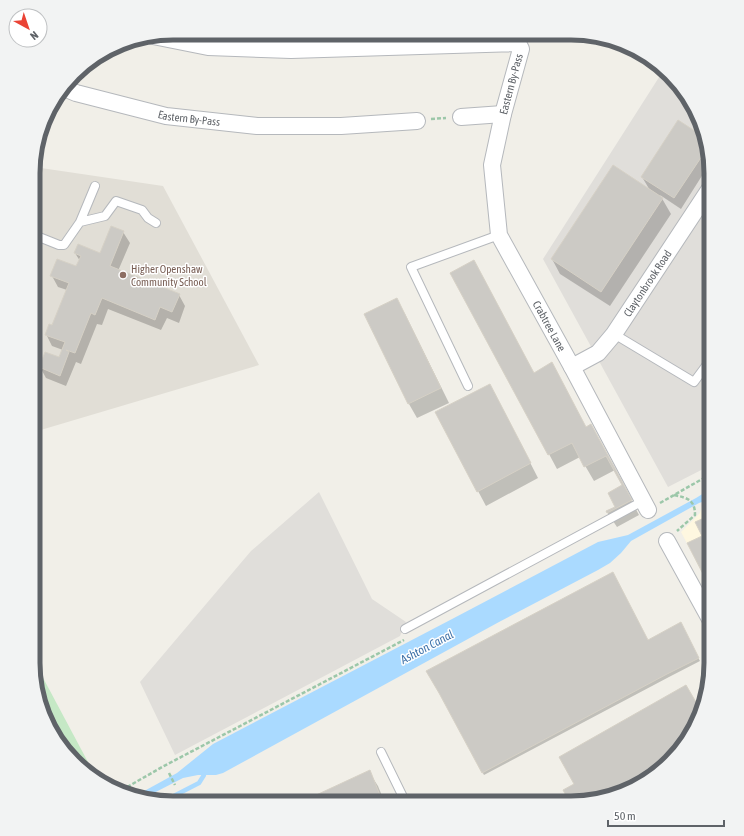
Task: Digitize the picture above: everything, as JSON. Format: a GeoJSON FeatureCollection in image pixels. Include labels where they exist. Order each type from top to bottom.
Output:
{"type":"FeatureCollection","features":[{"type":"Feature","properties":{"kind":"street","name":"Eastern By-Pass"},"geometry":{"type":"LineString","coordinates":[[173,40],[208,47],[291,50],[518,43],[521,49],[502,114],[500,131]]}},
{"type":"Feature","properties":{"kind":"street","name":"Eastern By-Pass"},"geometry":{"type":"LineString","coordinates":[[69,90],[166,116],[257,126],[341,126],[417,121]]}},
{"type":"Feature","properties":{"kind":"street"},"geometry":{"type":"LineString","coordinates":[[461,117],[502,114]]}},
{"type":"Feature","properties":{"kind":"street","name":"Crabtree Lane"},"geometry":{"type":"LineString","coordinates":[[500,131],[492,165],[499,235],[646,506]]}},
{"type":"Feature","properties":{"kind":"street","name":"Claytonbrook Road"},"geometry":{"type":"LineString","coordinates":[[572,368],[598,354],[614,334],[704,198]]}},
{"type":"Feature","properties":{"kind":"street"},"geometry":{"type":"LineString","coordinates":[[667,541],[704,608]]}},
{"type":"Feature","properties":{"kind":"lane"},"geometry":{"type":"LineString","coordinates":[[40,237],[59,245],[64,245],[80,222],[95,186]]}},
{"type":"Feature","properties":{"kind":"lane"},"geometry":{"type":"LineString","coordinates":[[80,222],[105,216],[116,201],[142,210],[148,218],[156,223]]}},
{"type":"Feature","properties":{"kind":"lane"},"geometry":{"type":"LineString","coordinates":[[468,386],[411,267],[499,235]]}},
{"type":"Feature","properties":{"kind":"lane"},"geometry":{"type":"LineString","coordinates":[[614,334],[694,382],[704,368]]}},
{"type":"Feature","properties":{"kind":"lane"},"geometry":{"type":"LineString","coordinates":[[406,629],[646,506]]}},
{"type":"Feature","properties":{"kind":"lane"},"geometry":{"type":"LineString","coordinates":[[381,752],[403,796]]}},
{"type":"Feature","properties":{"kind":"path"},"geometry":{"type":"LineString","coordinates":[[417,121],[461,117]]}},
{"type":"Feature","properties":{"kind":"path"},"geometry":{"type":"LineString","coordinates":[[667,541],[694,515],[695,507],[690,500],[685,497],[674,495]]}},
{"type":"Feature","properties":{"kind":"path"},"geometry":{"type":"LineString","coordinates":[[170,773],[175,785]]}},
{"type":"Feature","properties":{"kind":"shaded area"},"geometry":{"type":"Polygon","coordinates":[[[661,75],[677,92],[690,114],[697,130],[704,164],[704,469],[668,487],[543,259],[661,75]]]}},
{"type":"Feature","properties":{"kind":"shaded area","name":"Higher Openshaw Community School"},"geometry":{"type":"Polygon","coordinates":[[[41,168],[163,186],[259,365],[40,430],[41,168]]]}},
{"type":"Feature","properties":{"kind":"shaded area"},"geometry":{"type":"Polygon","coordinates":[[[319,492],[372,599],[406,622],[400,636],[175,755],[140,682],[251,551],[319,492]]]}},
{"type":"Feature","properties":{"kind":"shaded area"},"geometry":{"type":"Polygon","coordinates":[[[703,502],[703,574],[681,532],[700,513],[703,502]]]}},
{"type":"Feature","properties":{"kind":"green space"},"geometry":{"type":"Polygon","coordinates":[[[40,672],[91,768],[73,751],[62,737],[54,722],[47,706],[40,672]]]}},
{"type":"Feature","properties":{"kind":"water","name":"Ashton Canal"},"geometry":{"type":"Polygon","coordinates":[[[704,493],[704,501],[631,541],[610,563],[598,570],[499,622],[223,773],[183,778],[152,794],[143,792],[177,773],[213,744],[598,542],[628,535],[704,493]]]}},
{"type":"Feature","properties":{"kind":"building"},"geometry":{"type":"Polygon","coordinates":[[[678,120],[698,133],[702,155],[674,198],[641,177],[678,120]]]}},
{"type":"Feature","properties":{"kind":"building"},"geometry":{"type":"Polygon","coordinates":[[[613,165],[663,198],[601,292],[551,259],[613,165]]]}},
{"type":"Feature","properties":{"kind":"building","name":"Higher Openshaw Community School"},"geometry":{"type":"Polygon","coordinates":[[[111,226],[124,231],[110,266],[180,294],[172,312],[160,307],[155,320],[102,298],[95,315],[91,313],[75,353],[66,350],[69,352],[60,376],[40,367],[45,352],[59,357],[65,342],[45,335],[49,324],[52,325],[69,283],[50,276],[57,259],[76,266],[81,256],[74,253],[78,244],[100,253],[111,226]]]}},
{"type":"Feature","properties":{"kind":"building"},"geometry":{"type":"Polygon","coordinates":[[[474,260],[534,373],[552,362],[586,427],[591,424],[632,500],[607,513],[606,511],[615,507],[608,493],[622,485],[606,456],[584,467],[572,443],[548,455],[450,273],[474,260]]]}},
{"type":"Feature","properties":{"kind":"building"},"geometry":{"type":"Polygon","coordinates":[[[397,298],[441,388],[408,404],[364,314],[397,298]]]}},
{"type":"Feature","properties":{"kind":"building"},"geometry":{"type":"Polygon","coordinates":[[[490,384],[531,463],[477,492],[435,412],[490,384]]]}},
{"type":"Feature","properties":{"kind":"building"},"geometry":{"type":"Polygon","coordinates":[[[704,518],[703,574],[687,543],[702,536],[695,522],[704,518]]]}},
{"type":"Feature","properties":{"kind":"building"},"geometry":{"type":"Polygon","coordinates":[[[613,572],[648,640],[681,622],[699,658],[482,773],[426,671],[613,572]]]}},
{"type":"Feature","properties":{"kind":"building"},"geometry":{"type":"Polygon","coordinates":[[[686,685],[697,704],[686,730],[671,751],[645,774],[614,789],[580,796],[566,796],[563,790],[574,784],[559,757],[686,685]]]}},
{"type":"Feature","properties":{"kind":"building"},"geometry":{"type":"Polygon","coordinates":[[[370,770],[380,796],[314,796],[370,770]]]}},
{"type":"Feature","properties":{"kind":"waterway"},"geometry":{"type":"LineString","coordinates":[[174,796],[199,783],[204,775]]}},
{"type":"Feature","properties":{"kind":"place","name":"Higher Openshaw Community School"},"geometry":{"type":"Point","coordinates":[123,275]}}]}
